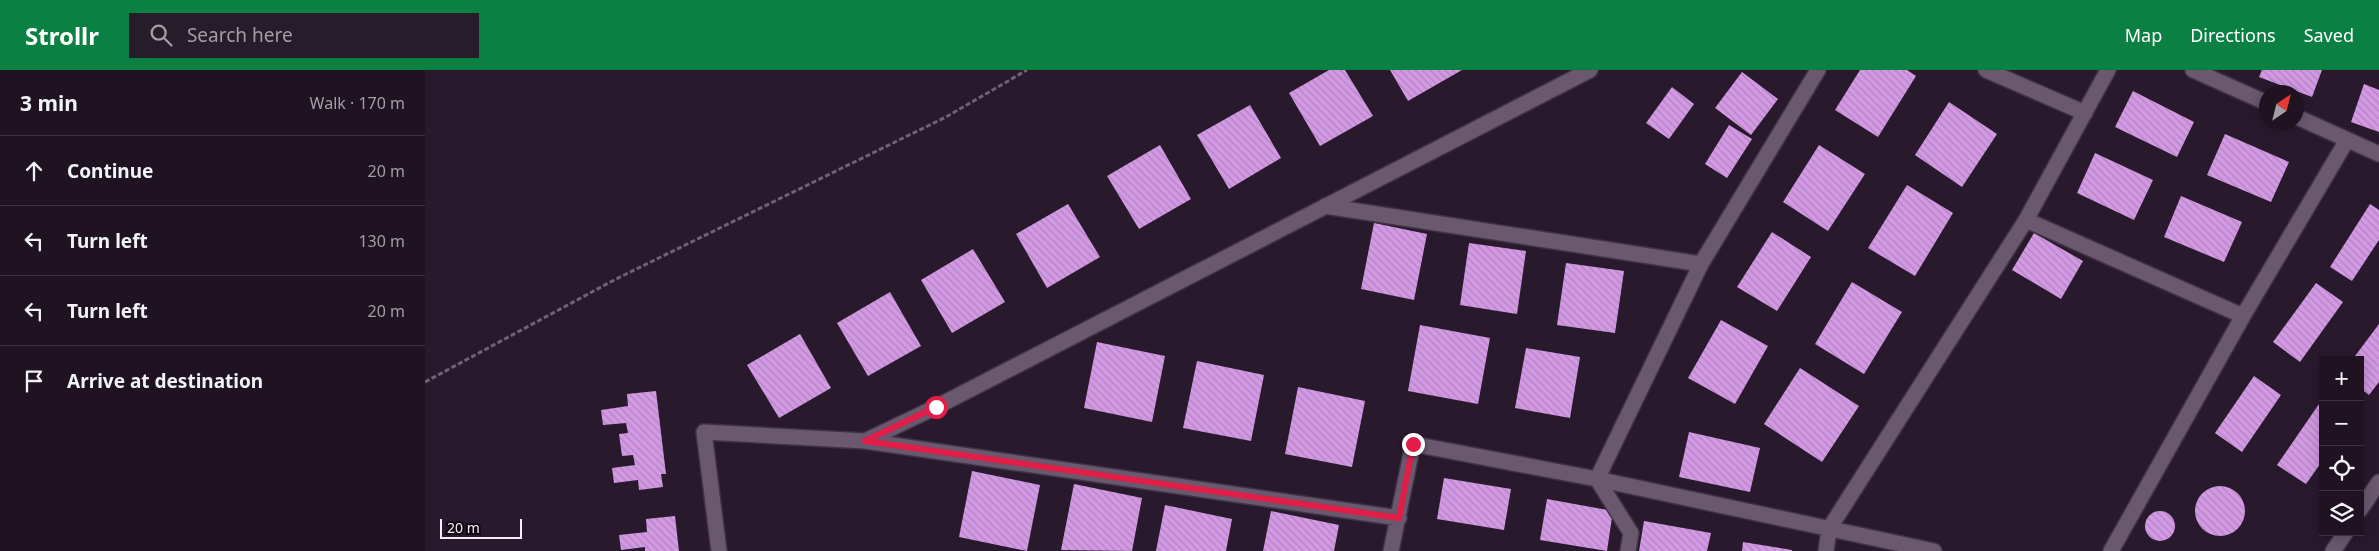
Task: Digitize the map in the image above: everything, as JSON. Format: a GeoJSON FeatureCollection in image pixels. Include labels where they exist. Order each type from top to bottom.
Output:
{"type":"FeatureCollection","features":[{"type":"Feature","properties":{"kind":"street"},"geometry":{"type":"LineString","coordinates":[[865,441],[936,407],[1590,70]]}},
{"type":"Feature","properties":{"kind":"street"},"geometry":{"type":"LineString","coordinates":[[1597,478],[1701,264],[1818,70]]}},
{"type":"Feature","properties":{"kind":"street"},"geometry":{"type":"LineString","coordinates":[[1986,70],[2085,113]]}},
{"type":"Feature","properties":{"kind":"street"},"geometry":{"type":"LineString","coordinates":[[1826,551],[1829,529],[2027,220],[2108,70]]}},
{"type":"Feature","properties":{"kind":"street"},"geometry":{"type":"LineString","coordinates":[[2193,70],[2259,99]]}},
{"type":"Feature","properties":{"kind":"street"},"geometry":{"type":"LineString","coordinates":[[2304,120],[2379,154]]}},
{"type":"Feature","properties":{"kind":"street"},"geometry":{"type":"LineString","coordinates":[[2111,551],[2243,316],[2347,140]]}},
{"type":"Feature","properties":{"kind":"street"},"geometry":{"type":"LineString","coordinates":[[1325,206],[1701,264]]}},
{"type":"Feature","properties":{"kind":"street"},"geometry":{"type":"LineString","coordinates":[[2027,220],[2243,316]]}},
{"type":"Feature","properties":{"kind":"street"},"geometry":{"type":"LineString","coordinates":[[719,551],[704,432],[865,441],[1399,518]]}},
{"type":"Feature","properties":{"kind":"street"},"geometry":{"type":"LineString","coordinates":[[1391,551],[1413,444],[1597,478],[1934,551]]}},
{"type":"Feature","properties":{"kind":"street"},"geometry":{"type":"LineString","coordinates":[[1597,478],[1631,533],[1628,551]]}},
{"type":"Feature","properties":{"kind":"street"},"geometry":{"type":"LineString","coordinates":[[2364,504],[2379,482]]}},
{"type":"Feature","properties":{"kind":"street"},"geometry":{"type":"LineString","coordinates":[[2333,551],[2343,536]]}},
{"type":"Feature","properties":{"kind":"path"},"geometry":{"type":"LineString","coordinates":[[425,382],[616,279],[946,117],[1027,70]]}},
{"type":"Feature","properties":{"kind":"building"},"geometry":{"type":"Polygon","coordinates":[[[1329,70],[1345,70],[1373,116],[1320,146],[1289,93],[1329,70]]]}},
{"type":"Feature","properties":{"kind":"building"},"geometry":{"type":"Polygon","coordinates":[[[1390,70],[1462,70],[1408,101],[1390,70]]]}},
{"type":"Feature","properties":{"kind":"building"},"geometry":{"type":"Polygon","coordinates":[[[1860,70],[1907,70],[1916,76],[1878,137],[1835,110],[1860,70]]]}},
{"type":"Feature","properties":{"kind":"building"},"geometry":{"type":"Polygon","coordinates":[[[2262,70],[2322,70],[2312,97],[2304,94],[2304,85],[2280,85],[2259,77],[2262,70]]]}},
{"type":"Feature","properties":{"kind":"building"},"geometry":{"type":"Polygon","coordinates":[[[1742,72],[1778,99],[1751,135],[1715,108],[1742,72]]]}},
{"type":"Feature","properties":{"kind":"building"},"geometry":{"type":"Polygon","coordinates":[[[2364,84],[2379,90],[2379,132],[2351,122],[2364,84]]]}},
{"type":"Feature","properties":{"kind":"building"},"geometry":{"type":"Polygon","coordinates":[[[1672,87],[1694,104],[1669,139],[1646,123],[1672,87]]]}},
{"type":"Feature","properties":{"kind":"building"},"geometry":{"type":"Polygon","coordinates":[[[2133,91],[2194,122],[2177,157],[2115,127],[2133,91]]]}},
{"type":"Feature","properties":{"kind":"building"},"geometry":{"type":"Polygon","coordinates":[[[1949,102],[1997,134],[1962,187],[1915,155],[1949,102]]]}},
{"type":"Feature","properties":{"kind":"building"},"geometry":{"type":"Polygon","coordinates":[[[1250,105],[1281,158],[1229,189],[1197,135],[1250,105]]]}},
{"type":"Feature","properties":{"kind":"building"},"geometry":{"type":"Polygon","coordinates":[[[1729,125],[1752,139],[1727,178],[1705,164],[1729,125]]]}},
{"type":"Feature","properties":{"kind":"building"},"geometry":{"type":"Polygon","coordinates":[[[2225,134],[2289,162],[2271,202],[2207,175],[2225,134]]]}},
{"type":"Feature","properties":{"kind":"building"},"geometry":{"type":"Polygon","coordinates":[[[1160,145],[1191,199],[1139,229],[1107,176],[1160,145]]]}},
{"type":"Feature","properties":{"kind":"building"},"geometry":{"type":"Polygon","coordinates":[[[1819,145],[1865,174],[1828,231],[1783,202],[1819,145]]]}},
{"type":"Feature","properties":{"kind":"building"},"geometry":{"type":"Polygon","coordinates":[[[2095,153],[2153,180],[2134,220],[2077,193],[2095,153]]]}},
{"type":"Feature","properties":{"kind":"building"},"geometry":{"type":"Polygon","coordinates":[[[1907,185],[1953,213],[1915,276],[1868,248],[1907,185]]]}},
{"type":"Feature","properties":{"kind":"building"},"geometry":{"type":"Polygon","coordinates":[[[2181,196],[2242,222],[2224,262],[2164,237],[2181,196]]]}},
{"type":"Feature","properties":{"kind":"building"},"geometry":{"type":"Polygon","coordinates":[[[1068,204],[1100,257],[1047,288],[1016,234],[1068,204]]]}},
{"type":"Feature","properties":{"kind":"building"},"geometry":{"type":"Polygon","coordinates":[[[2370,204],[2379,210],[2379,240],[2352,281],[2330,267],[2370,204]]]}},
{"type":"Feature","properties":{"kind":"building"},"geometry":{"type":"Polygon","coordinates":[[[1374,223],[1427,234],[1414,300],[1361,289],[1374,223]]]}},
{"type":"Feature","properties":{"kind":"building"},"geometry":{"type":"Polygon","coordinates":[[[1772,232],[1811,257],[1777,311],[1737,287],[1772,232]]]}},
{"type":"Feature","properties":{"kind":"building"},"geometry":{"type":"Polygon","coordinates":[[[2034,233],[2083,261],[2061,299],[2012,270],[2034,233]]]}},
{"type":"Feature","properties":{"kind":"building"},"geometry":{"type":"Polygon","coordinates":[[[1469,243],[1526,251],[1517,314],[1460,305],[1469,243]]]}},
{"type":"Feature","properties":{"kind":"building"},"geometry":{"type":"Polygon","coordinates":[[[973,249],[1005,302],[952,333],[921,280],[973,249]]]}},
{"type":"Feature","properties":{"kind":"building"},"geometry":{"type":"Polygon","coordinates":[[[1566,263],[1624,271],[1615,333],[1557,325],[1566,263]]]}},
{"type":"Feature","properties":{"kind":"building"},"geometry":{"type":"Polygon","coordinates":[[[1852,282],[1902,312],[1864,374],[1815,344],[1852,282]]]}},
{"type":"Feature","properties":{"kind":"building"},"geometry":{"type":"Polygon","coordinates":[[[2316,283],[2343,302],[2300,362],[2273,342],[2316,283]]]}},
{"type":"Feature","properties":{"kind":"building"},"geometry":{"type":"Polygon","coordinates":[[[890,292],[921,346],[868,376],[837,323],[890,292]]]}},
{"type":"Feature","properties":{"kind":"building"},"geometry":{"type":"Polygon","coordinates":[[[1721,320],[1768,346],[1735,404],[1688,378],[1721,320]]]}},
{"type":"Feature","properties":{"kind":"building"},"geometry":{"type":"Polygon","coordinates":[[[2379,324],[2379,382],[2369,395],[2364,391],[2364,356],[2355,356],[2379,324]]]}},
{"type":"Feature","properties":{"kind":"building"},"geometry":{"type":"Polygon","coordinates":[[[1420,325],[1490,338],[1478,404],[1408,391],[1420,325]]]}},
{"type":"Feature","properties":{"kind":"building"},"geometry":{"type":"Polygon","coordinates":[[[800,334],[831,388],[779,418],[747,365],[800,334]]]}},
{"type":"Feature","properties":{"kind":"building"},"geometry":{"type":"Polygon","coordinates":[[[1097,342],[1165,356],[1152,422],[1084,408],[1097,342]]]}},
{"type":"Feature","properties":{"kind":"building"},"geometry":{"type":"Polygon","coordinates":[[[1526,348],[1580,357],[1570,418],[1515,408],[1526,348]]]}},
{"type":"Feature","properties":{"kind":"building"},"geometry":{"type":"Polygon","coordinates":[[[1197,361],[1264,375],[1251,441],[1183,428],[1197,361]]]}},
{"type":"Feature","properties":{"kind":"building"},"geometry":{"type":"Polygon","coordinates":[[[1800,368],[1859,406],[1822,462],[1764,424],[1800,368]]]}},
{"type":"Feature","properties":{"kind":"building"},"geometry":{"type":"Polygon","coordinates":[[[2254,376],[2281,395],[2242,452],[2215,433],[2254,376]]]}},
{"type":"Feature","properties":{"kind":"building"},"geometry":{"type":"Polygon","coordinates":[[[1298,387],[1365,401],[1352,467],[1285,454],[1298,387]]]}},
{"type":"Feature","properties":{"kind":"building"},"geometry":{"type":"Polygon","coordinates":[[[656,391],[666,474],[661,474],[663,487],[639,490],[638,480],[614,483],[612,468],[635,465],[633,455],[622,456],[619,434],[628,433],[626,423],[603,425],[601,410],[628,406],[627,394],[656,391]]]}},
{"type":"Feature","properties":{"kind":"building"},"geometry":{"type":"Polygon","coordinates":[[[2319,404],[2319,466],[2306,484],[2277,465],[2319,404]]]}},
{"type":"Feature","properties":{"kind":"building"},"geometry":{"type":"Polygon","coordinates":[[[1689,432],[1760,448],[1750,492],[1679,477],[1689,432]]]}},
{"type":"Feature","properties":{"kind":"building"},"geometry":{"type":"Polygon","coordinates":[[[972,471],[1040,485],[1027,551],[959,537],[972,471]]]}},
{"type":"Feature","properties":{"kind":"building"},"geometry":{"type":"Polygon","coordinates":[[[1444,478],[1511,489],[1504,530],[1437,519],[1444,478]]]}},
{"type":"Feature","properties":{"kind":"building"},"geometry":{"type":"Polygon","coordinates":[[[1074,484],[1142,498],[1132,551],[1061,550],[1074,484]]]}},
{"type":"Feature","properties":{"kind":"building"},"geometry":{"type":"Polygon","coordinates":[[[2220,486],[2229,488],[2240,497],[2245,511],[2243,520],[2234,531],[2220,536],[2211,534],[2200,525],[2195,511],[2197,502],[2206,491],[2220,486]]]}},
{"type":"Feature","properties":{"kind":"building"},"geometry":{"type":"Polygon","coordinates":[[[1547,499],[1613,511],[1607,551],[1540,540],[1547,499]]]}},
{"type":"Feature","properties":{"kind":"building"},"geometry":{"type":"Polygon","coordinates":[[[1165,505],[1232,519],[1226,551],[1156,551],[1165,505]]]}},
{"type":"Feature","properties":{"kind":"building"},"geometry":{"type":"Polygon","coordinates":[[[1271,511],[1339,525],[1334,551],[1263,551],[1271,511]]]}},
{"type":"Feature","properties":{"kind":"building"},"geometry":{"type":"Polygon","coordinates":[[[2160,511],[2166,512],[2174,520],[2174,532],[2166,540],[2160,541],[2154,540],[2146,532],[2145,526],[2146,520],[2154,512],[2160,511]]]}},
{"type":"Feature","properties":{"kind":"building"},"geometry":{"type":"Polygon","coordinates":[[[675,516],[679,551],[645,551],[645,547],[621,550],[619,535],[647,532],[646,519],[675,516]]]}},
{"type":"Feature","properties":{"kind":"building"},"geometry":{"type":"Polygon","coordinates":[[[1644,521],[1711,533],[1707,551],[1639,551],[1644,521]]]}},
{"type":"Feature","properties":{"kind":"building"},"geometry":{"type":"Polygon","coordinates":[[[1743,542],[1792,550],[1792,551],[1742,551],[1743,542]]]}},
{"type":"Feature","properties":{"kind":"route"},"geometry":{"type":"LineString","coordinates":[[936,407],[865,441],[1399,518],[1413,444]]}}]}
